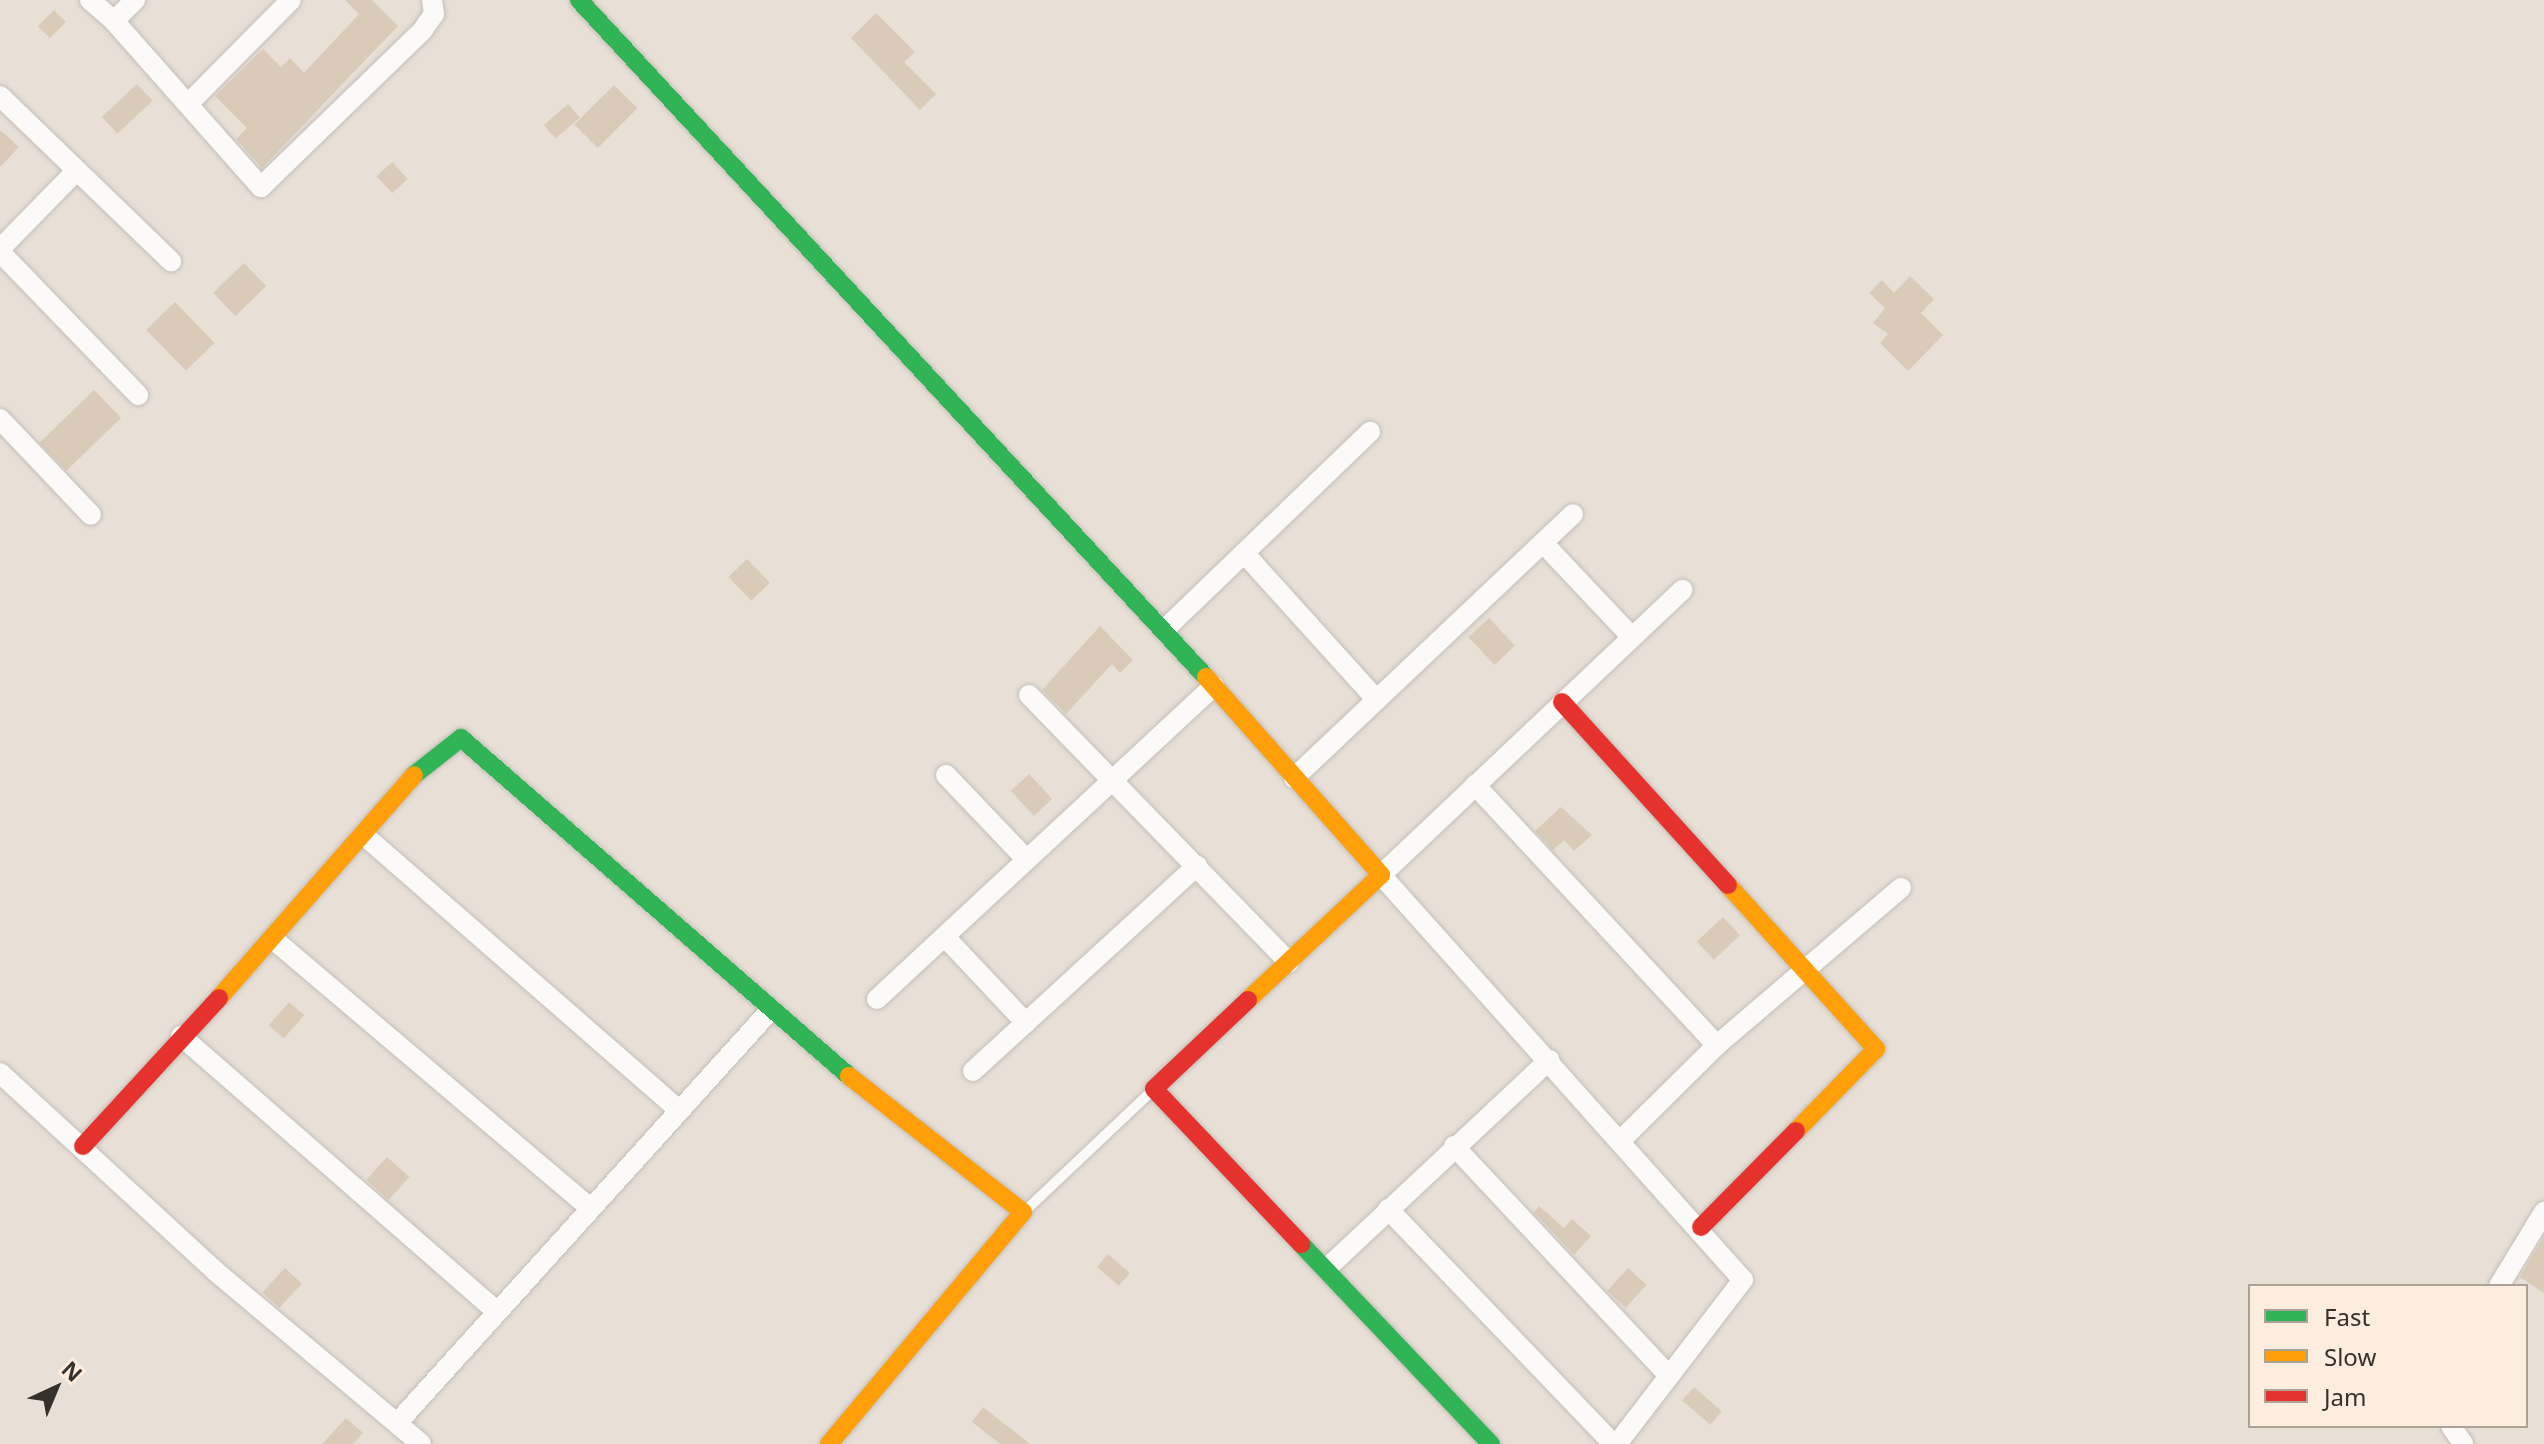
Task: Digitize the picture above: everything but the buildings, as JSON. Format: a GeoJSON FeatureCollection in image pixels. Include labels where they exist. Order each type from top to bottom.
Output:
{"type":"FeatureCollection","features":[{"type":"Feature","properties":{"kind":"street"},"geometry":{"type":"LineString","coordinates":[[90,0],[191,101],[261,187],[422,31],[434,14],[432,0]]}},
{"type":"Feature","properties":{"kind":"street"},"geometry":{"type":"LineString","coordinates":[[114,21],[135,0]]}},
{"type":"Feature","properties":{"kind":"street"},"geometry":{"type":"LineString","coordinates":[[191,101],[291,0]]}},
{"type":"Feature","properties":{"kind":"street"},"geometry":{"type":"LineString","coordinates":[[579,0],[1164,630],[1381,875],[1701,1227],[1743,1280],[1741,1291],[1667,1374],[1615,1444],[1388,1209]]}},
{"type":"Feature","properties":{"kind":"street"},"geometry":{"type":"LineString","coordinates":[[0,96],[171,261]]}},
{"type":"Feature","properties":{"kind":"street"},"geometry":{"type":"LineString","coordinates":[[77,170],[0,250],[138,395]]}},
{"type":"Feature","properties":{"kind":"street"},"geometry":{"type":"LineString","coordinates":[[0,419],[91,515]]}},
{"type":"Feature","properties":{"kind":"street"},"geometry":{"type":"LineString","coordinates":[[1164,630],[1370,432]]}},
{"type":"Feature","properties":{"kind":"street"},"geometry":{"type":"LineString","coordinates":[[1294,778],[1573,514]]}},
{"type":"Feature","properties":{"kind":"street"},"geometry":{"type":"LineString","coordinates":[[1543,543],[1631,636]]}},
{"type":"Feature","properties":{"kind":"street"},"geometry":{"type":"LineString","coordinates":[[1244,553],[1377,700]]}},
{"type":"Feature","properties":{"kind":"street"},"geometry":{"type":"LineString","coordinates":[[1491,1444],[1326,1269],[1313,1264],[1154,1089],[1682,590]]}},
{"type":"Feature","properties":{"kind":"street"},"geometry":{"type":"LineString","coordinates":[[877,999],[1214,686]]}},
{"type":"Feature","properties":{"kind":"street"},"geometry":{"type":"LineString","coordinates":[[1029,695],[1289,962]]}},
{"type":"Feature","properties":{"kind":"street"},"geometry":{"type":"LineString","coordinates":[[1562,702],[1805,975],[1876,1049],[1701,1227]]}},
{"type":"Feature","properties":{"kind":"street"},"geometry":{"type":"LineString","coordinates":[[83,1146],[366,837],[414,775],[461,738],[511,775],[768,1013],[1023,1212],[829,1444]]}},
{"type":"Feature","properties":{"kind":"street"},"geometry":{"type":"LineString","coordinates":[[946,775],[1027,860]]}},
{"type":"Feature","properties":{"kind":"street"},"geometry":{"type":"LineString","coordinates":[[1475,785],[1717,1045]]}},
{"type":"Feature","properties":{"kind":"street"},"geometry":{"type":"LineString","coordinates":[[366,837],[677,1108]]}},
{"type":"Feature","properties":{"kind":"street"},"geometry":{"type":"LineString","coordinates":[[973,1071],[1197,866]]}},
{"type":"Feature","properties":{"kind":"street"},"geometry":{"type":"LineString","coordinates":[[1621,1140],[1717,1045],[1805,975],[1901,888]]}},
{"type":"Feature","properties":{"kind":"street"},"geometry":{"type":"LineString","coordinates":[[945,937],[1026,1023]]}},
{"type":"Feature","properties":{"kind":"street"},"geometry":{"type":"LineString","coordinates":[[273,939],[590,1208]]}},
{"type":"Feature","properties":{"kind":"street"},"geometry":{"type":"LineString","coordinates":[[398,1422],[677,1108],[768,1013]]}},
{"type":"Feature","properties":{"kind":"street"},"geometry":{"type":"LineString","coordinates":[[181,1036],[495,1310]]}},
{"type":"Feature","properties":{"kind":"street"},"geometry":{"type":"LineString","coordinates":[[1326,1269],[1549,1060]]}},
{"type":"Feature","properties":{"kind":"street"},"geometry":{"type":"LineString","coordinates":[[0,1073],[83,1146],[214,1270],[421,1444]]}},
{"type":"Feature","properties":{"kind":"street"},"geometry":{"type":"LineString","coordinates":[[1454,1146],[1667,1374]]}},
{"type":"Feature","properties":{"kind":"street"},"geometry":{"type":"LineString","coordinates":[[2500,1284],[2544,1212]]}},
{"type":"Feature","properties":{"kind":"lane"},"geometry":{"type":"LineString","coordinates":[[1023,1212],[1154,1089]]}},
{"type":"Feature","properties":{"kind":"traffic: fast"},"geometry":{"type":"LineString","coordinates":[[579,0],[1206,677]]}},
{"type":"Feature","properties":{"kind":"traffic: fast"},"geometry":{"type":"LineString","coordinates":[[414,775],[461,738],[849,1076]]}},
{"type":"Feature","properties":{"kind":"traffic: fast"},"geometry":{"type":"LineString","coordinates":[[1301,1244],[1491,1444]]}},
{"type":"Feature","properties":{"kind":"traffic: slow"},"geometry":{"type":"LineString","coordinates":[[1206,677],[1381,875],[1248,1000]]}},
{"type":"Feature","properties":{"kind":"traffic: slow"},"geometry":{"type":"LineString","coordinates":[[219,998],[414,775]]}},
{"type":"Feature","properties":{"kind":"traffic: slow"},"geometry":{"type":"LineString","coordinates":[[1728,885],[1876,1049],[1796,1131]]}},
{"type":"Feature","properties":{"kind":"traffic: slow"},"geometry":{"type":"LineString","coordinates":[[829,1444],[1023,1212],[849,1076]]}},
{"type":"Feature","properties":{"kind":"traffic: jam"},"geometry":{"type":"LineString","coordinates":[[1562,702],[1728,885]]}},
{"type":"Feature","properties":{"kind":"traffic: jam"},"geometry":{"type":"LineString","coordinates":[[83,1146],[219,998]]}},
{"type":"Feature","properties":{"kind":"traffic: jam"},"geometry":{"type":"LineString","coordinates":[[1248,1000],[1154,1089],[1301,1244]]}},
{"type":"Feature","properties":{"kind":"traffic: jam"},"geometry":{"type":"LineString","coordinates":[[1701,1227],[1796,1131]]}}]}
